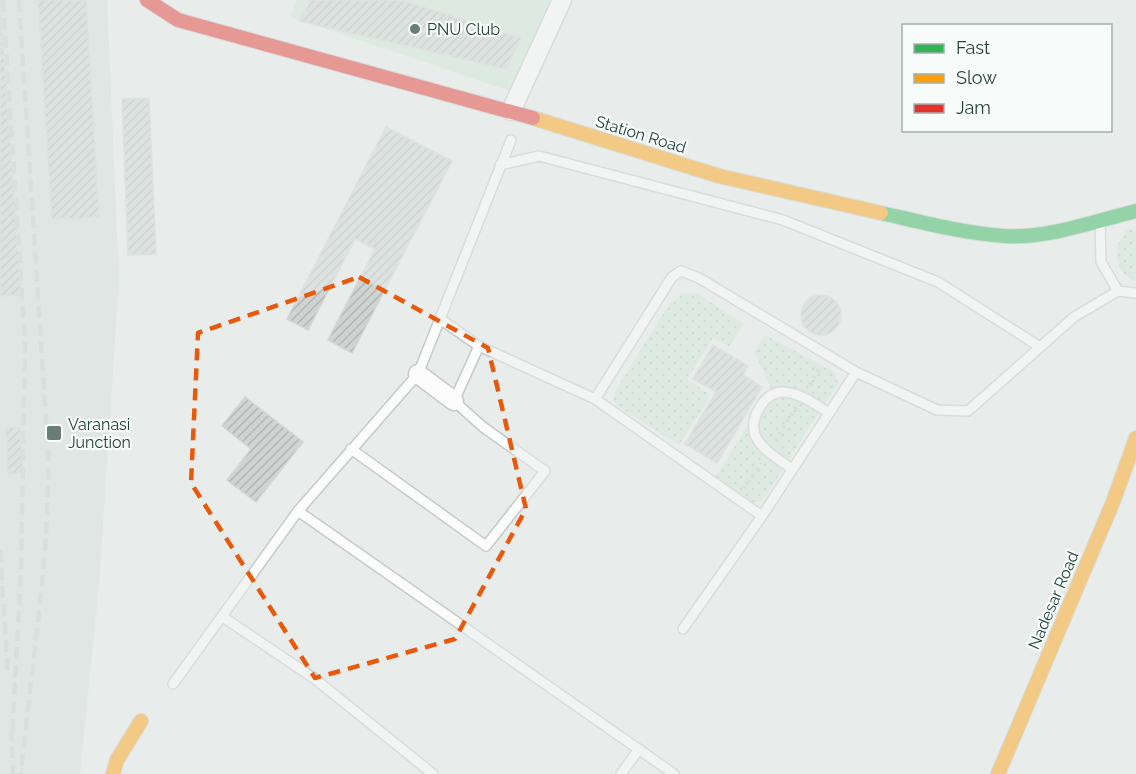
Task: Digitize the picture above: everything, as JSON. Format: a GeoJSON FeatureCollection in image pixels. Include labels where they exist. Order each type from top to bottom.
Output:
{"type":"FeatureCollection","features":[{"type":"Feature","properties":{"kind":"street","name":"Station Road"},"geometry":{"type":"LineString","coordinates":[[147,0],[178,20],[273,48],[511,111],[719,176],[943,227],[1006,236],[1061,230],[1136,211]]}},
{"type":"Feature","properties":{"kind":"street"},"geometry":{"type":"LineString","coordinates":[[511,111],[562,0]]}},
{"type":"Feature","properties":{"kind":"street"},"geometry":{"type":"LineString","coordinates":[[418,374],[454,401]]}},
{"type":"Feature","properties":{"kind":"street","name":"Nadesar Road"},"geometry":{"type":"LineString","coordinates":[[998,774],[1113,502],[1136,438]]}},
{"type":"Feature","properties":{"kind":"street"},"geometry":{"type":"LineString","coordinates":[[114,774],[117,760],[141,721]]}},
{"type":"Feature","properties":{"kind":"lane"},"geometry":{"type":"LineString","coordinates":[[173,684],[298,511],[418,374],[511,140]]}},
{"type":"Feature","properties":{"kind":"lane"},"geometry":{"type":"LineString","coordinates":[[500,165],[540,156],[783,220],[938,282],[1040,347]]}},
{"type":"Feature","properties":{"kind":"lane"},"geometry":{"type":"LineString","coordinates":[[1100,219],[1101,262],[1118,291]]}},
{"type":"Feature","properties":{"kind":"lane"},"geometry":{"type":"LineString","coordinates":[[595,399],[672,276],[681,271],[699,278],[856,372],[937,410],[968,411],[1074,317],[1118,291],[1136,293]]}},
{"type":"Feature","properties":{"kind":"lane"},"geometry":{"type":"LineString","coordinates":[[440,319],[479,346],[595,399],[762,516]]}},
{"type":"Feature","properties":{"kind":"lane"},"geometry":{"type":"LineString","coordinates":[[351,449],[486,546],[545,471],[483,428],[454,401],[479,346]]}},
{"type":"Feature","properties":{"kind":"lane"},"geometry":{"type":"LineString","coordinates":[[683,629],[762,516],[856,372]]}},
{"type":"Feature","properties":{"kind":"lane"},"geometry":{"type":"LineString","coordinates":[[792,469],[768,452],[756,438],[752,427],[754,415],[766,398],[781,392],[802,397],[829,413]]}},
{"type":"Feature","properties":{"kind":"lane"},"geometry":{"type":"LineString","coordinates":[[298,511],[674,774]]}},
{"type":"Feature","properties":{"kind":"lane"},"geometry":{"type":"LineString","coordinates":[[223,617],[315,679],[434,774]]}},
{"type":"Feature","properties":{"kind":"lane"},"geometry":{"type":"LineString","coordinates":[[621,774],[639,749]]}},
{"type":"Feature","properties":{"kind":"path"},"geometry":{"type":"LineString","coordinates":[[738,499],[828,355]]}},
{"type":"Feature","properties":{"kind":"highlighted area"},"geometry":{"type":"Polygon","coordinates":[[[359,277],[488,348],[526,509],[455,639],[315,678],[191,483],[198,333],[359,277]]]}},
{"type":"Feature","properties":{"kind":"shaded area","name":"Varanasi Junction"},"geometry":{"type":"Polygon","coordinates":[[[0,0],[107,0],[119,280],[99,585],[80,774],[0,774],[0,0]]]}},
{"type":"Feature","properties":{"kind":"green space"},"geometry":{"type":"Polygon","coordinates":[[[297,0],[556,0],[516,93],[290,17],[297,0]]]}},
{"type":"Feature","properties":{"kind":"green space"},"geometry":{"type":"Polygon","coordinates":[[[1136,229],[1136,281],[1122,271],[1117,251],[1127,230],[1136,229]]]}},
{"type":"Feature","properties":{"kind":"green space"},"geometry":{"type":"Polygon","coordinates":[[[681,294],[698,294],[744,324],[729,347],[713,338],[687,379],[711,395],[679,445],[616,405],[613,399],[617,388],[669,304],[681,294]]]}},
{"type":"Feature","properties":{"kind":"green space"},"geometry":{"type":"Polygon","coordinates":[[[765,335],[835,372],[838,383],[762,501],[753,503],[715,478],[771,388],[754,352],[765,335]]]}},
{"type":"Feature","properties":{"kind":"building"},"geometry":{"type":"Polygon","coordinates":[[[0,0],[21,295],[0,296],[0,0]]]}},
{"type":"Feature","properties":{"kind":"building"},"geometry":{"type":"Polygon","coordinates":[[[38,0],[86,0],[99,217],[52,219],[38,0]]]}},
{"type":"Feature","properties":{"kind":"building","name":"PNU Club"},"geometry":{"type":"Polygon","coordinates":[[[311,0],[401,0],[521,38],[506,69],[299,21],[311,0]]]}},
{"type":"Feature","properties":{"kind":"building"},"geometry":{"type":"Polygon","coordinates":[[[149,98],[156,254],[128,255],[122,99],[149,98]]]}},
{"type":"Feature","properties":{"kind":"building"},"geometry":{"type":"Polygon","coordinates":[[[386,127],[452,161],[352,353],[328,340],[375,249],[355,239],[308,330],[287,319],[386,127]]]}},
{"type":"Feature","properties":{"kind":"building"},"geometry":{"type":"Polygon","coordinates":[[[821,295],[835,301],[841,315],[835,329],[821,335],[807,329],[801,315],[807,301],[821,295]]]}},
{"type":"Feature","properties":{"kind":"building"},"geometry":{"type":"Polygon","coordinates":[[[713,345],[748,366],[743,375],[762,387],[717,463],[685,444],[716,392],[693,379],[713,345]]]}},
{"type":"Feature","properties":{"kind":"building"},"geometry":{"type":"Polygon","coordinates":[[[245,397],[303,442],[256,502],[227,480],[251,449],[222,426],[245,397]]]}},
{"type":"Feature","properties":{"kind":"building"},"geometry":{"type":"Polygon","coordinates":[[[20,427],[23,473],[8,474],[6,428],[20,427]]]}},
{"type":"Feature","properties":{"kind":"railway"},"geometry":{"type":"LineString","coordinates":[[3,0],[25,342],[21,572],[12,736]]}},
{"type":"Feature","properties":{"kind":"railway"},"geometry":{"type":"LineString","coordinates":[[19,0],[48,451],[43,573],[21,774]]}},
{"type":"Feature","properties":{"kind":"railway"},"geometry":{"type":"LineString","coordinates":[[0,550],[8,675]]}},
{"type":"Feature","properties":{"kind":"railway"},"geometry":{"type":"LineString","coordinates":[[11,729],[13,774]]}},
{"type":"Feature","properties":{"kind":"traffic: fast"},"geometry":{"type":"LineString","coordinates":[[881,213],[942,227],[1004,236],[1020,236],[1054,232],[1136,211]]}},
{"type":"Feature","properties":{"kind":"traffic: slow"},"geometry":{"type":"LineString","coordinates":[[533,118],[719,176],[881,213]]}},
{"type":"Feature","properties":{"kind":"traffic: slow"},"geometry":{"type":"LineString","coordinates":[[998,774],[1113,502],[1136,438]]}},
{"type":"Feature","properties":{"kind":"traffic: slow"},"geometry":{"type":"LineString","coordinates":[[113,774],[117,760],[141,721]]}},
{"type":"Feature","properties":{"kind":"traffic: jam"},"geometry":{"type":"LineString","coordinates":[[147,0],[178,20],[533,118]]}},
{"type":"Feature","properties":{"kind":"place","name":"PNU Club"},"geometry":{"type":"Point","coordinates":[415,29]}},
{"type":"Feature","properties":{"kind":"place","name":"Varanasi Junction"},"geometry":{"type":"Point","coordinates":[54,433]}}]}
